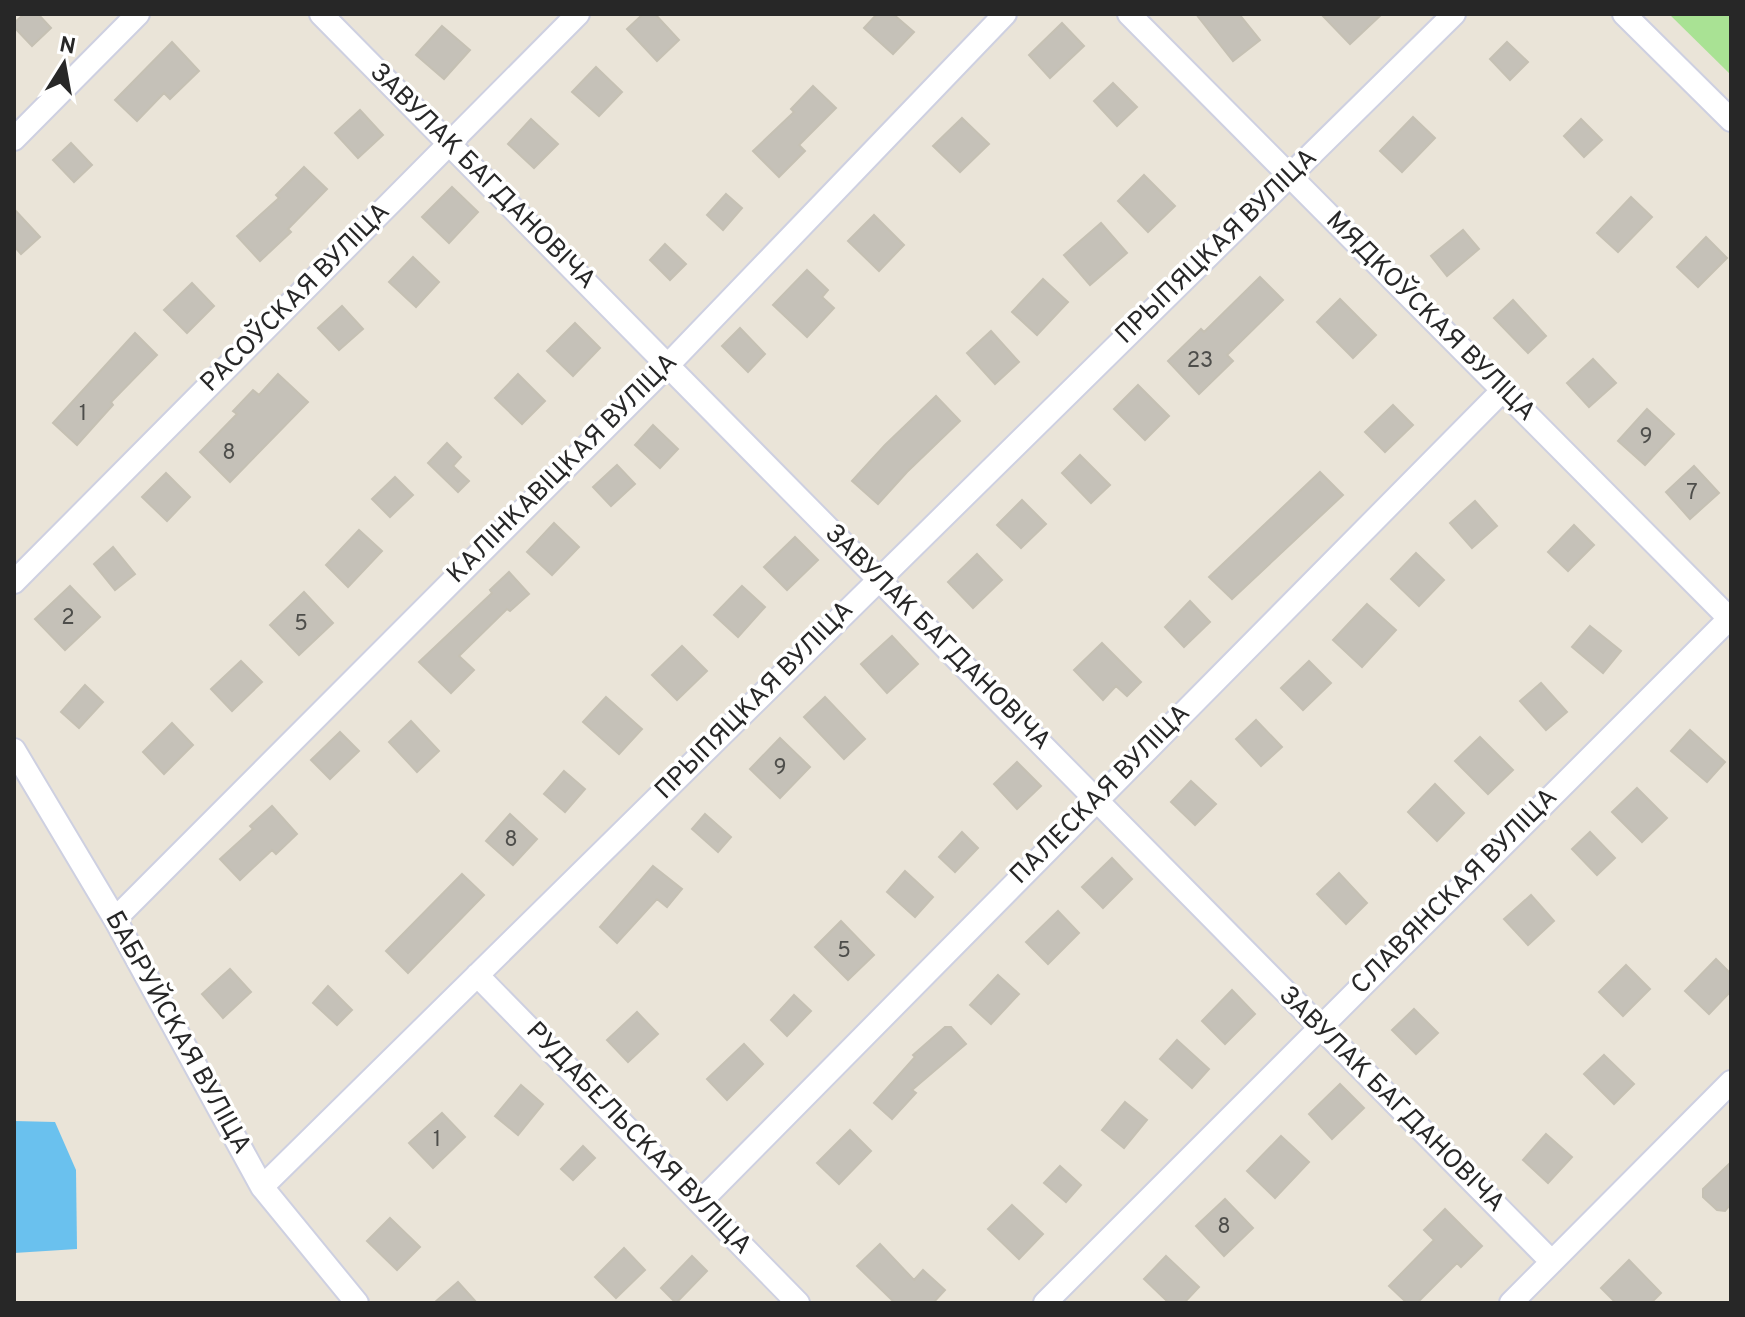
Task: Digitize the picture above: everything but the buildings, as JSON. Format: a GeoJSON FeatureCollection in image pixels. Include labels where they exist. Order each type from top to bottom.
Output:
{"type":"FeatureCollection","features":[{"type":"Feature","properties":{"kind":"street"},"geometry":{"type":"LineString","coordinates":[[14,139],[138,14]]}},
{"type":"Feature","properties":{"kind":"street","name":"ЗАВУЛАК БАГДАНОВІЧА"},"geometry":{"type":"LineString","coordinates":[[321,14],[1552,1262]]}},
{"type":"Feature","properties":{"kind":"street","name":"РАСОЎСКАЯ ВУЛІЦА"},"geometry":{"type":"LineString","coordinates":[[14,582],[578,14]]}},
{"type":"Feature","properties":{"kind":"street","name":"КАЛІНКАВІЦКАЯ ВУЛІЦА"},"geometry":{"type":"LineString","coordinates":[[115,919],[668,365],[1005,14]]}},
{"type":"Feature","properties":{"kind":"street","name":"МЯДКОЎСКАЯ ВУЛІЦА"},"geometry":{"type":"LineString","coordinates":[[1129,14],[1730,619]]}},
{"type":"Feature","properties":{"kind":"street","name":"ПРЫПЯЦКАЯ ВУЛІЦА"},"geometry":{"type":"LineString","coordinates":[[262,1187],[1454,14]]}},
{"type":"Feature","properties":{"kind":"street"},"geometry":{"type":"LineString","coordinates":[[1624,14],[1731,120]]}},
{"type":"Feature","properties":{"kind":"street","name":"ПАЛЕСКАЯ ВУЛІЦА"},"geometry":{"type":"LineString","coordinates":[[700,1202],[1503,390]]}},
{"type":"Feature","properties":{"kind":"street","name":"СЛАВЯНСКАЯ ВУЛІЦА"},"geometry":{"type":"LineString","coordinates":[[1045,1303],[1730,619]]}},
{"type":"Feature","properties":{"kind":"street","name":"БАБРУЙСКАЯ ВУЛІЦА"},"geometry":{"type":"LineString","coordinates":[[14,750],[115,919],[262,1187],[357,1303]]}},
{"type":"Feature","properties":{"kind":"street","name":"РУДАБЕЛЬСКАЯ ВУЛІЦА"},"geometry":{"type":"LineString","coordinates":[[477,975],[798,1303]]}},
{"type":"Feature","properties":{"kind":"street"},"geometry":{"type":"LineString","coordinates":[[1511,1303],[1731,1082]]}},
{"type":"Feature","properties":{"kind":"green space"},"geometry":{"type":"Polygon","coordinates":[[[1669,14],[1731,14],[1731,75],[1669,14]]]}},
{"type":"Feature","properties":{"kind":"water"},"geometry":{"type":"Polygon","coordinates":[[[14,1121],[55,1122],[76,1170],[77,1249],[14,1253],[14,1121]]]}}]}
